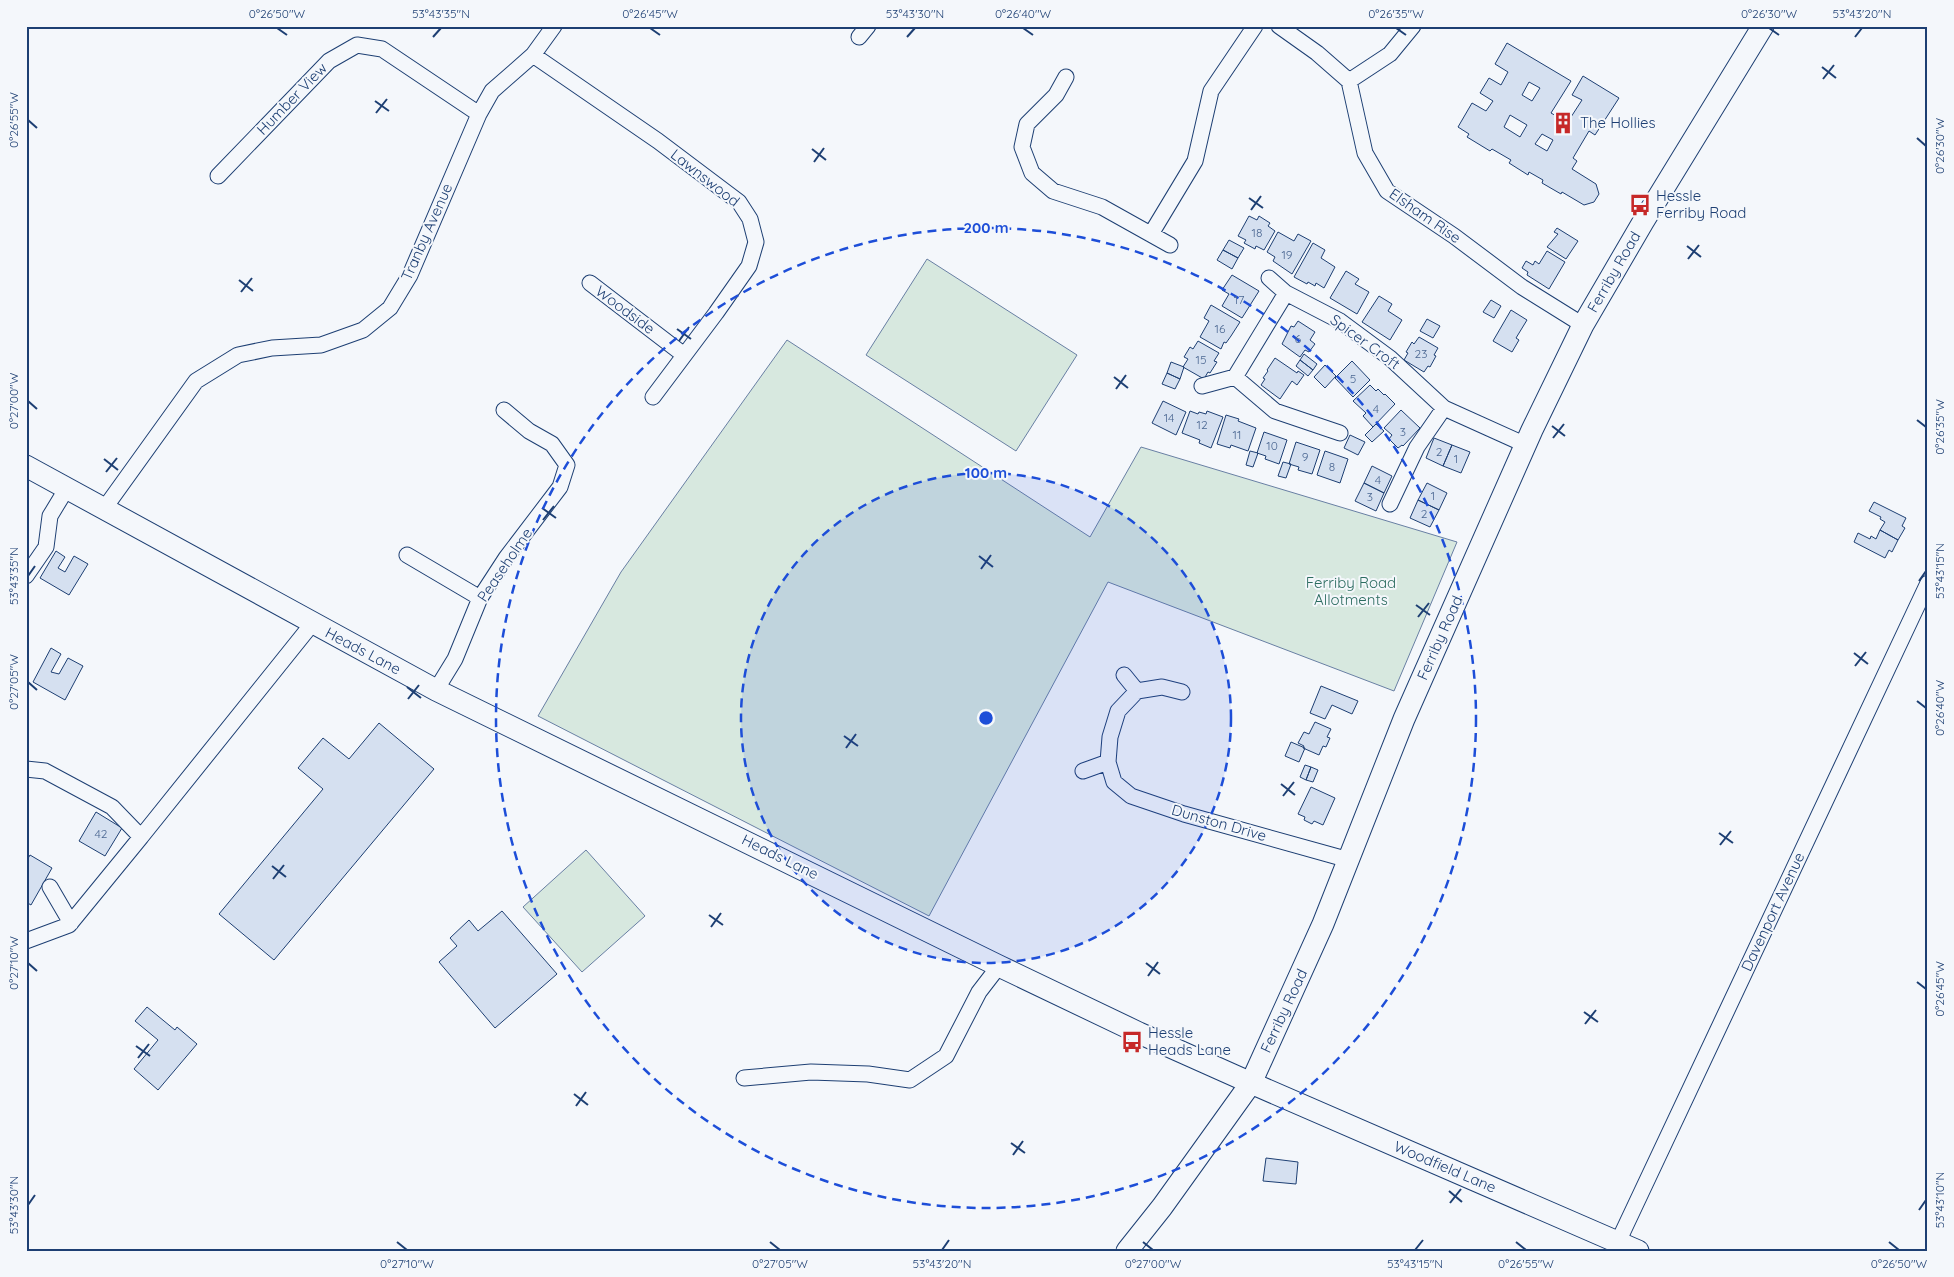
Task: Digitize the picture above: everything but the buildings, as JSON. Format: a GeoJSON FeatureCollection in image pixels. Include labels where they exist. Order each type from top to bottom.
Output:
{"type":"FeatureCollection","features":[{"type":"Feature","properties":{"kind":"street","name":"Tranby Avenue"},"geometry":{"type":"LineString","coordinates":[[104,509],[196,381],[238,355],[272,348],[321,345],[363,330],[390,308],[410,275],[479,114],[492,91],[533,54],[554,26]]}},
{"type":"Feature","properties":{"kind":"street"},"geometry":{"type":"LineString","coordinates":[[1150,234],[1195,161],[1211,91],[1255,26]]}},
{"type":"Feature","properties":{"kind":"street"},"geometry":{"type":"LineString","coordinates":[[1279,26],[1317,53],[1349,81],[1390,54],[1413,26]]}},
{"type":"Feature","properties":{"kind":"street","name":"Ferriby Road"},"geometry":{"type":"LineString","coordinates":[[1127,1251],[1162,1207],[1251,1083],[1323,924],[1404,719],[1526,445],[1584,325],[1643,222],[1763,26]]}},
{"type":"Feature","properties":{"kind":"street","name":"Humber View"},"geometry":{"type":"LineString","coordinates":[[218,176],[329,60],[357,45],[382,49],[479,114]]}},
{"type":"Feature","properties":{"kind":"street","name":"Lawnswood"},"geometry":{"type":"LineString","coordinates":[[533,54],[636,126],[739,202],[750,219],[756,242],[748,266],[653,397]]}},
{"type":"Feature","properties":{"kind":"street"},"geometry":{"type":"LineString","coordinates":[[1066,77],[1056,95],[1027,124],[1022,147],[1032,173],[1053,192],[1102,207],[1170,246]]}},
{"type":"Feature","properties":{"kind":"street","name":"Elsham Rise"},"geometry":{"type":"LineString","coordinates":[[1349,81],[1365,153],[1387,192],[1454,236],[1522,287],[1584,325]]}},
{"type":"Feature","properties":{"kind":"street","name":"Spicer Croft"},"geometry":{"type":"LineString","coordinates":[[1269,278],[1286,293],[1340,321],[1362,336],[1390,358],[1444,408],[1526,445]]}},
{"type":"Feature","properties":{"kind":"street","name":"Woodside"},"geometry":{"type":"LineString","coordinates":[[590,283],[684,355]]}},
{"type":"Feature","properties":{"kind":"street"},"geometry":{"type":"LineString","coordinates":[[1202,386],[1235,377],[1286,293]]}},
{"type":"Feature","properties":{"kind":"street"},"geometry":{"type":"LineString","coordinates":[[1235,377],[1275,411],[1340,433]]}},
{"type":"Feature","properties":{"kind":"street"},"geometry":{"type":"LineString","coordinates":[[1390,504],[1417,447],[1444,408]]}},
{"type":"Feature","properties":{"kind":"street","name":"Peaseholme"},"geometry":{"type":"LineString","coordinates":[[436,690],[455,659],[480,598],[506,558],[560,487],[567,465],[552,444],[529,431],[504,410]]}},
{"type":"Feature","properties":{"kind":"street","name":"Heads Lane"},"geometry":{"type":"LineString","coordinates":[[26,466],[312,624],[436,690],[999,966],[1139,1033],[1251,1083]]}},
{"type":"Feature","properties":{"kind":"street"},"geometry":{"type":"LineString","coordinates":[[26,576],[46,547],[50,516],[67,488]]}},
{"type":"Feature","properties":{"kind":"street"},"geometry":{"type":"LineString","coordinates":[[407,555],[453,584],[480,598]]}},
{"type":"Feature","properties":{"kind":"street","name":"Davenport Avenue"},"geometry":{"type":"LineString","coordinates":[[1618,1242],[1928,583]]}},
{"type":"Feature","properties":{"kind":"street","name":"Heads Lane"},"geometry":{"type":"LineString","coordinates":[[26,941],[72,923],[312,624]]}},
{"type":"Feature","properties":{"kind":"street"},"geometry":{"type":"LineString","coordinates":[[1124,675],[1137,691],[1162,687],[1182,692]]}},
{"type":"Feature","properties":{"kind":"street","name":"Dunston Drive"},"geometry":{"type":"LineString","coordinates":[[1137,691],[1118,711],[1110,737],[1108,762],[1114,782],[1131,796],[1184,814],[1349,860]]}},
{"type":"Feature","properties":{"kind":"street"},"geometry":{"type":"LineString","coordinates":[[1083,771],[1108,762]]}},
{"type":"Feature","properties":{"kind":"street"},"geometry":{"type":"LineString","coordinates":[[26,769],[45,771],[112,807],[141,837]]}},
{"type":"Feature","properties":{"kind":"street"},"geometry":{"type":"LineString","coordinates":[[50,887],[72,923]]}},
{"type":"Feature","properties":{"kind":"street"},"geometry":{"type":"LineString","coordinates":[[744,1078],[811,1072],[868,1074],[910,1080],[946,1056],[979,992],[999,966]]}},
{"type":"Feature","properties":{"kind":"street","name":"Woodfield Lane"},"geometry":{"type":"LineString","coordinates":[[1251,1083],[1638,1251]]}},
{"type":"Feature","properties":{"kind":"green space"},"geometry":{"type":"Polygon","coordinates":[[[927,259],[1077,355],[1016,451],[866,355],[927,259]]]}},
{"type":"Feature","properties":{"kind":"green space","name":"Ferriby Road Allotments"},"geometry":{"type":"Polygon","coordinates":[[[787,340],[1090,537],[1141,447],[1457,542],[1394,691],[1108,582],[929,916],[538,716],[621,572],[787,340]]]}},
{"type":"Feature","properties":{"kind":"green space"},"geometry":{"type":"Polygon","coordinates":[[[586,850],[645,916],[582,972],[523,907],[586,850]]]}},
{"type":"Feature","properties":{"kind":"place","name":"The Hollies"},"geometry":{"type":"Point","coordinates":[1563,123]}},
{"type":"Feature","properties":{"kind":"place","name":"Hessle Ferriby Road"},"geometry":{"type":"Point","coordinates":[1640,205]}},
{"type":"Feature","properties":{"kind":"place","name":"Hessle Heads Lane"},"geometry":{"type":"Point","coordinates":[1132,1042]}}]}
